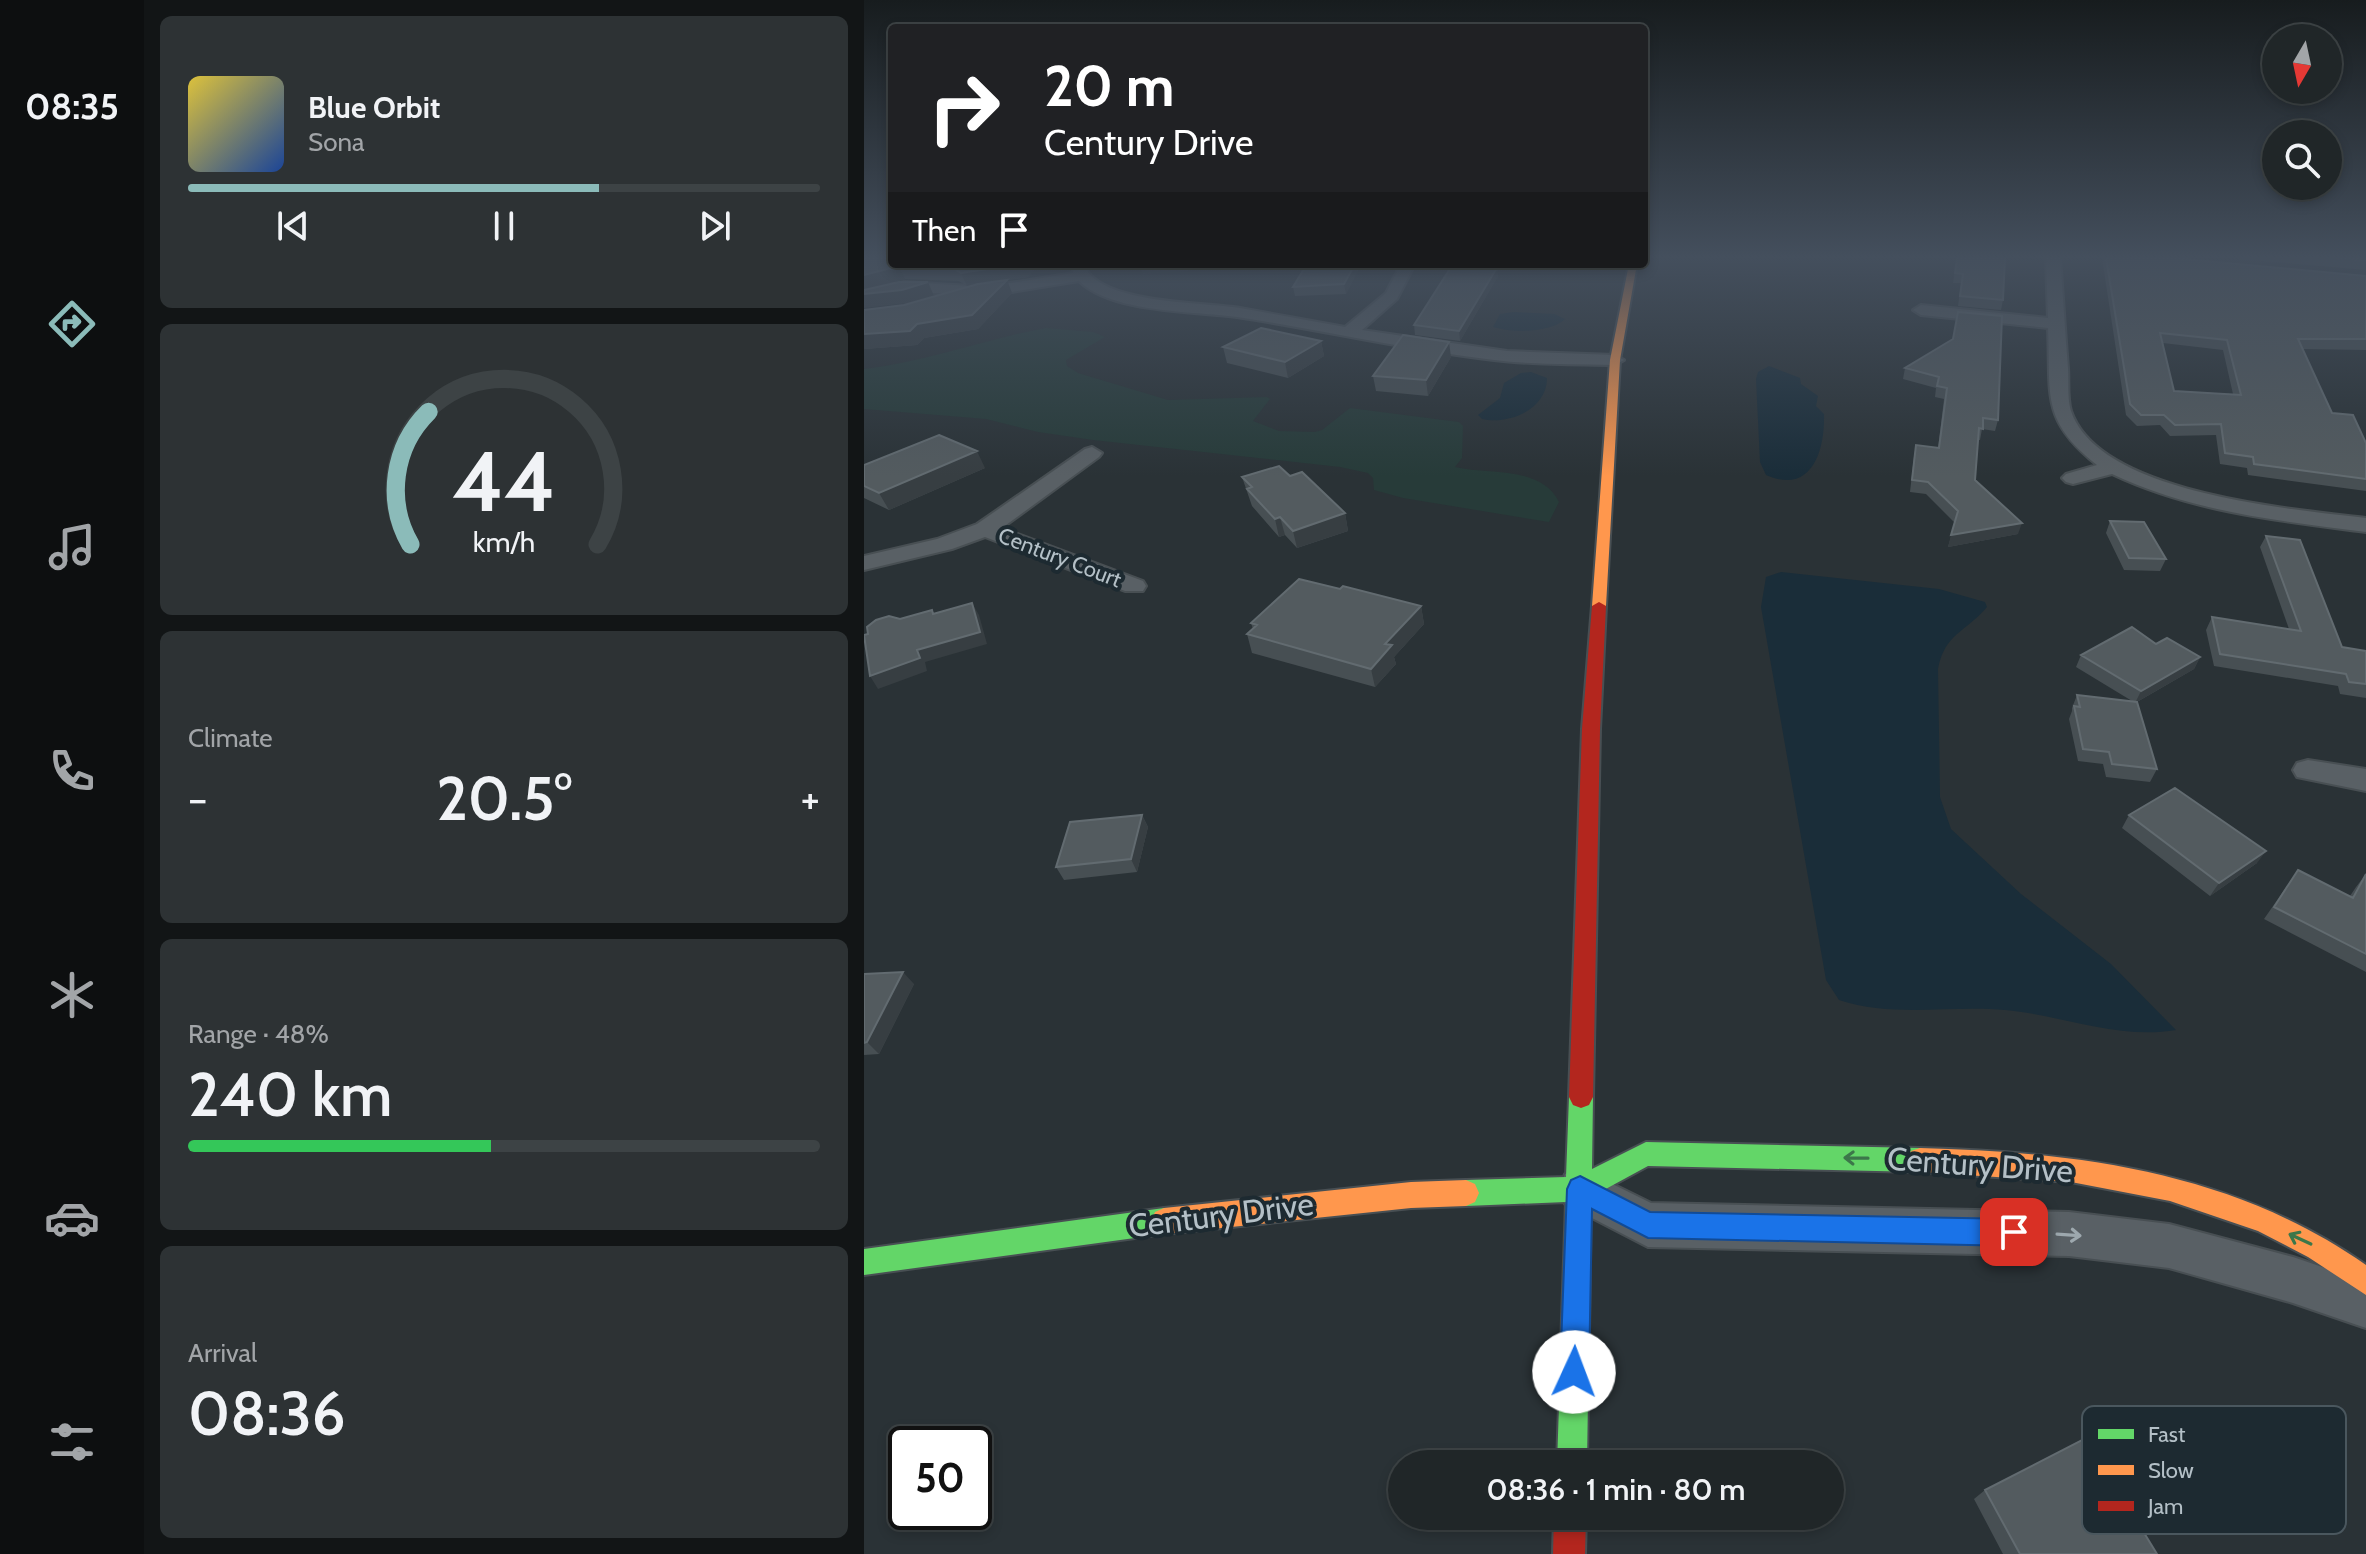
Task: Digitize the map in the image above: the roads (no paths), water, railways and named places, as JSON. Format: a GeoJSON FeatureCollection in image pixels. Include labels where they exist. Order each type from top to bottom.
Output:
{"type":"FeatureCollection","features":[{"type":"Feature","properties":{"kind":"main road"},"geometry":{"type":"LineString","coordinates":[[1572,1450],[1591,729],[1616,352],[1620,331]]}},
{"type":"Feature","properties":{"kind":"main road","name":"Century Drive"},"geometry":{"type":"LineString","coordinates":[[864,1262],[1228,1213],[1411,1195],[1580,1189],[1646,1154],[1982,1161],[2060,1167],[2145,1183],[2226,1206],[2310,1243],[2366,1281]]}},
{"type":"Feature","properties":{"kind":"main road"},"geometry":{"type":"LineString","coordinates":[[1569,1554],[1570,1530]]}},
{"type":"Feature","properties":{"kind":"street"},"geometry":{"type":"LineString","coordinates":[[1326,331],[1494,356],[1616,352]]}},
{"type":"Feature","properties":{"kind":"street"},"geometry":{"type":"LineString","coordinates":[[1346,334],[1350,331]]}},
{"type":"Feature","properties":{"kind":"street"},"geometry":{"type":"LineString","coordinates":[[2055,331],[2061,411],[2066,426],[2079,442],[2115,467],[2154,485],[2230,506],[2366,525]]}},
{"type":"Feature","properties":{"kind":"street"},"geometry":{"type":"LineString","coordinates":[[864,563],[944,544],[985,529],[1092,453]]}},
{"type":"Feature","properties":{"kind":"street"},"geometry":{"type":"LineString","coordinates":[[2073,478],[2115,467]]}},
{"type":"Feature","properties":{"kind":"street","name":"Century Court"},"geometry":{"type":"LineString","coordinates":[[985,529],[1134,586]]}},
{"type":"Feature","properties":{"kind":"street"},"geometry":{"type":"LineString","coordinates":[[2308,770],[2366,780]]}},
{"type":"Feature","properties":{"kind":"street","name":"Century Drive"},"geometry":{"type":"LineString","coordinates":[[1580,1189],[1648,1225],[2069,1234],[2169,1246],[2293,1280],[2366,1305]]}},
{"type":"Feature","properties":{"kind":"water"},"geometry":{"type":"Polygon","coordinates":[[[1769,366],[1800,378],[1801,384],[1818,396],[1816,406],[1824,414],[1818,455],[1804,475],[1794,479],[1781,480],[1766,475],[1760,462],[1756,379],[1758,372],[1769,366]]]}},
{"type":"Feature","properties":{"kind":"water"},"geometry":{"type":"Polygon","coordinates":[[[1531,372],[1547,378],[1545,389],[1533,407],[1503,420],[1482,419],[1478,415],[1500,398],[1504,383],[1521,373],[1531,372]]]}},
{"type":"Feature","properties":{"kind":"water"},"geometry":{"type":"Polygon","coordinates":[[[1781,572],[1939,589],[1985,602],[1987,607],[1979,616],[1951,640],[1938,669],[1940,797],[1951,829],[2021,894],[2111,964],[2176,1030],[2133,1032],[2005,1010],[1901,1010],[1839,1000],[1826,980],[1761,607],[1766,577],[1781,572]]]}}]}
